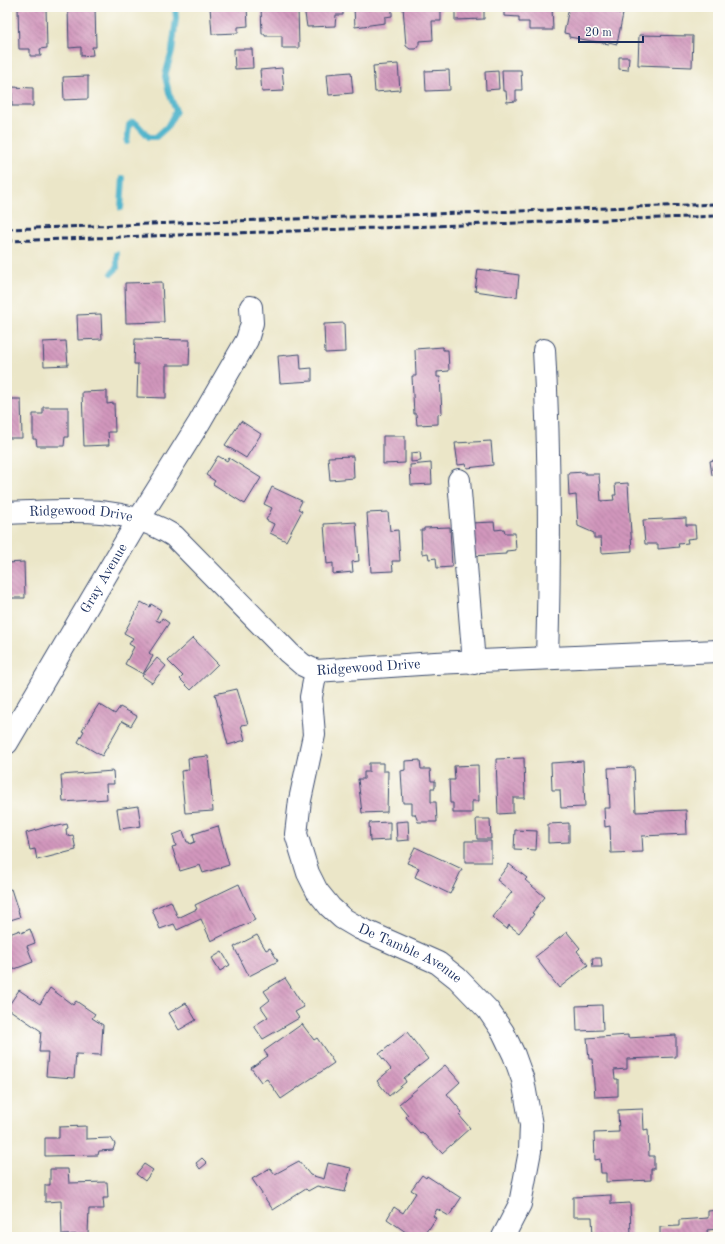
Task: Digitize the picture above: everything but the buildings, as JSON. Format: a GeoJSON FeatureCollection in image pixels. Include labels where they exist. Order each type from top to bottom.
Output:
{"type":"FeatureCollection","features":[{"type":"Feature","properties":{"kind":"street","name":"Gray Avenue"},"geometry":{"type":"LineString","coordinates":[[7,743],[139,519],[199,423],[247,340],[252,323],[252,307]]}},
{"type":"Feature","properties":{"kind":"street"},"geometry":{"type":"LineString","coordinates":[[544,350],[549,426],[549,579],[547,658]]}},
{"type":"Feature","properties":{"kind":"street"},"geometry":{"type":"LineString","coordinates":[[459,480],[474,663]]}},
{"type":"Feature","properties":{"kind":"street","name":"Ridgewood Drive"},"geometry":{"type":"LineString","coordinates":[[7,513],[97,510],[139,519],[160,527],[174,536],[289,653],[303,665],[316,672],[547,658],[718,651]]}},
{"type":"Feature","properties":{"kind":"street","name":"De Tamble Avenue"},"geometry":{"type":"LineString","coordinates":[[316,672],[311,697],[314,735],[300,800],[296,834],[308,873],[317,891],[330,907],[342,918],[358,928],[438,964],[457,978],[488,1010],[503,1032],[514,1055],[523,1080],[531,1125],[530,1151],[520,1204],[503,1237]]}},
{"type":"Feature","properties":{"kind":"waterway"},"geometry":{"type":"LineString","coordinates":[[127,142],[129,125],[133,122],[136,123],[149,137],[156,137],[167,127],[176,111],[169,93],[165,76],[172,51],[176,18],[175,7]]}},
{"type":"Feature","properties":{"kind":"waterway"},"geometry":{"type":"LineString","coordinates":[[121,208],[123,178]]}},
{"type":"Feature","properties":{"kind":"waterway"},"geometry":{"type":"LineString","coordinates":[[112,273],[117,268],[117,254]]}},
{"type":"Feature","properties":{"kind":"railway"},"geometry":{"type":"LineString","coordinates":[[7,229],[718,204]]}},
{"type":"Feature","properties":{"kind":"railway"},"geometry":{"type":"LineString","coordinates":[[7,241],[718,216]]}}]}
